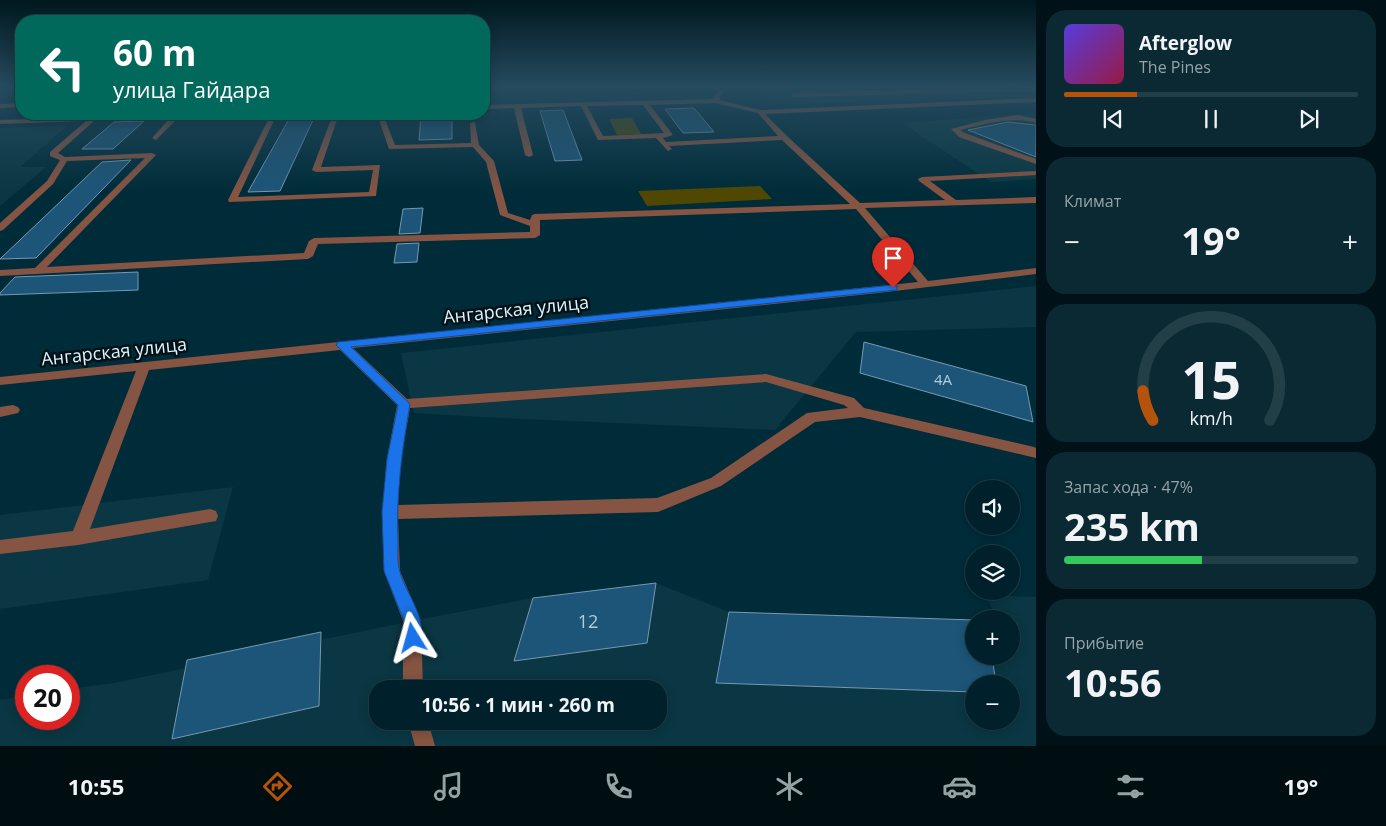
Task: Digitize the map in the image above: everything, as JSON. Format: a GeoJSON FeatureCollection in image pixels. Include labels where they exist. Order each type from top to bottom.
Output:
{"type":"FeatureCollection","features":[{"type":"Feature","properties":{"kind":"street"},"geometry":{"type":"LineString","coordinates":[[37,272],[152,155],[64,159],[53,154],[85,122]]}},
{"type":"Feature","properties":{"kind":"street"},"geometry":{"type":"LineString","coordinates":[[156,138],[171,122]]}},
{"type":"Feature","properties":{"kind":"street"},"geometry":{"type":"LineString","coordinates":[[270,122],[232,200],[372,194],[377,167],[316,170],[333,122]]}},
{"type":"Feature","properties":{"kind":"street"},"geometry":{"type":"LineString","coordinates":[[383,122],[392,147],[475,145]]}},
{"type":"Feature","properties":{"kind":"street"},"geometry":{"type":"LineString","coordinates":[[521,122],[529,155]]}},
{"type":"Feature","properties":{"kind":"street"},"geometry":{"type":"LineString","coordinates":[[592,122],[600,138],[669,135],[659,122]]}},
{"type":"Feature","properties":{"kind":"street"},"geometry":{"type":"LineString","coordinates":[[769,122],[858,206],[925,284]]}},
{"type":"Feature","properties":{"kind":"street"},"geometry":{"type":"LineString","coordinates":[[992,122],[956,129],[962,135],[1036,162]]}},
{"type":"Feature","properties":{"kind":"street"},"geometry":{"type":"LineString","coordinates":[[474,123],[475,145],[490,161],[504,215],[535,224]]}},
{"type":"Feature","properties":{"kind":"street"},"geometry":{"type":"LineString","coordinates":[[658,136],[670,151]]}},
{"type":"Feature","properties":{"kind":"street"},"geometry":{"type":"LineString","coordinates":[[664,144],[784,138]]}},
{"type":"Feature","properties":{"kind":"street"},"geometry":{"type":"LineString","coordinates":[[0,228],[50,182],[64,159]]}},
{"type":"Feature","properties":{"kind":"street"},"geometry":{"type":"LineString","coordinates":[[954,203],[922,179],[1036,173]]}},
{"type":"Feature","properties":{"kind":"street"},"geometry":{"type":"LineString","coordinates":[[0,273],[308,256],[314,242],[535,234],[535,218],[1036,200]]}},
{"type":"Feature","properties":{"kind":"street","name":"Ангарская улица"},"geometry":{"type":"LineString","coordinates":[[0,381],[1036,271]]}},
{"type":"Feature","properties":{"kind":"street"},"geometry":{"type":"LineString","coordinates":[[342,345],[404,404],[766,378],[849,401],[860,412]]}},
{"type":"Feature","properties":{"kind":"street"},"geometry":{"type":"LineString","coordinates":[[78,538],[144,366]]}},
{"type":"Feature","properties":{"kind":"street"},"geometry":{"type":"LineString","coordinates":[[404,404],[394,459],[390,512],[392,571],[412,621],[413,680]]}},
{"type":"Feature","properties":{"kind":"street"},"geometry":{"type":"LineString","coordinates":[[390,512],[658,504],[716,482],[812,417],[860,412],[1034,453]]}},
{"type":"Feature","properties":{"kind":"street"},"geometry":{"type":"LineString","coordinates":[[0,547],[78,538],[210,516]]}},
{"type":"Feature","properties":{"kind":"street"},"geometry":{"type":"LineString","coordinates":[[421,730],[425,746]]}},
{"type":"Feature","properties":{"kind":"shaded area"},"geometry":{"type":"Polygon","coordinates":[[[610,122],[634,122],[641,134],[617,135],[610,122]]]}},
{"type":"Feature","properties":{"kind":"shaded area"},"geometry":{"type":"Polygon","coordinates":[[[1036,122],[1036,179],[991,182],[902,123],[1036,122]]]}},
{"type":"Feature","properties":{"kind":"shaded area"},"geometry":{"type":"Polygon","coordinates":[[[67,126],[20,167],[46,167],[0,206],[0,128],[67,126]]]}},
{"type":"Feature","properties":{"kind":"shaded area"},"geometry":{"type":"Polygon","coordinates":[[[760,186],[772,199],[647,206],[638,191],[760,186]]]}},
{"type":"Feature","properties":{"kind":"shaded area"},"geometry":{"type":"Polygon","coordinates":[[[1036,286],[1036,327],[856,332],[775,430],[414,413],[401,353],[1036,286]]]}},
{"type":"Feature","properties":{"kind":"shaded area"},"geometry":{"type":"Polygon","coordinates":[[[233,487],[208,580],[0,609],[0,515],[233,487]]]}},
{"type":"Feature","properties":{"kind":"shaded area"},"geometry":{"type":"Polygon","coordinates":[[[656,583],[729,612],[965,620],[965,665],[1020,665],[1020,610],[993,610],[988,600],[1020,600],[1020,596],[1036,597],[1036,746],[0,746],[0,700],[15,698],[15,730],[80,730],[80,688],[114,683],[412,621],[533,598],[656,583]]]}},
{"type":"Feature","properties":{"kind":"building"},"geometry":{"type":"Polygon","coordinates":[[[114,122],[143,122],[113,149],[82,149],[114,122]]]}},
{"type":"Feature","properties":{"kind":"building"},"geometry":{"type":"Polygon","coordinates":[[[287,122],[312,122],[280,191],[248,192],[287,122]]]}},
{"type":"Feature","properties":{"kind":"building"},"geometry":{"type":"Polygon","coordinates":[[[420,122],[452,122],[452,139],[419,140],[420,122]]]}},
{"type":"Feature","properties":{"kind":"building"},"geometry":{"type":"Polygon","coordinates":[[[543,122],[567,122],[582,160],[555,161],[543,122]]]}},
{"type":"Feature","properties":{"kind":"building"},"geometry":{"type":"Polygon","coordinates":[[[675,122],[706,122],[714,132],[683,133],[675,122]]]}},
{"type":"Feature","properties":{"kind":"building"},"geometry":{"type":"Polygon","coordinates":[[[1008,122],[1036,125],[1036,157],[968,130],[1008,122]]]}},
{"type":"Feature","properties":{"kind":"building"},"geometry":{"type":"Polygon","coordinates":[[[131,160],[36,258],[0,259],[102,162],[131,160]]]}},
{"type":"Feature","properties":{"kind":"building"},"geometry":{"type":"Polygon","coordinates":[[[423,208],[420,233],[399,234],[403,209],[423,208]]]}},
{"type":"Feature","properties":{"kind":"building"},"geometry":{"type":"Polygon","coordinates":[[[419,243],[417,262],[394,263],[397,244],[419,243]]]}},
{"type":"Feature","properties":{"kind":"building"},"geometry":{"type":"Polygon","coordinates":[[[138,272],[138,290],[0,295],[15,277],[138,272]]]}},
{"type":"Feature","properties":{"kind":"building"},"geometry":{"type":"Polygon","coordinates":[[[864,342],[1026,386],[1033,422],[860,373],[864,342]]]}},
{"type":"Feature","properties":{"kind":"building"},"geometry":{"type":"Polygon","coordinates":[[[656,583],[647,643],[514,661],[533,598],[656,583]]]}},
{"type":"Feature","properties":{"kind":"building"},"geometry":{"type":"Polygon","coordinates":[[[729,612],[965,620],[965,665],[993,665],[995,675],[965,675],[965,692],[716,683],[729,612]]]}},
{"type":"Feature","properties":{"kind":"building"},"geometry":{"type":"Polygon","coordinates":[[[321,632],[319,706],[172,739],[187,660],[321,632]]]}},
{"type":"Feature","properties":{"kind":"route"},"geometry":{"type":"LineString","coordinates":[[413,638],[412,621],[392,571],[390,512],[394,459],[404,404],[342,345],[893,288]]}}]}
